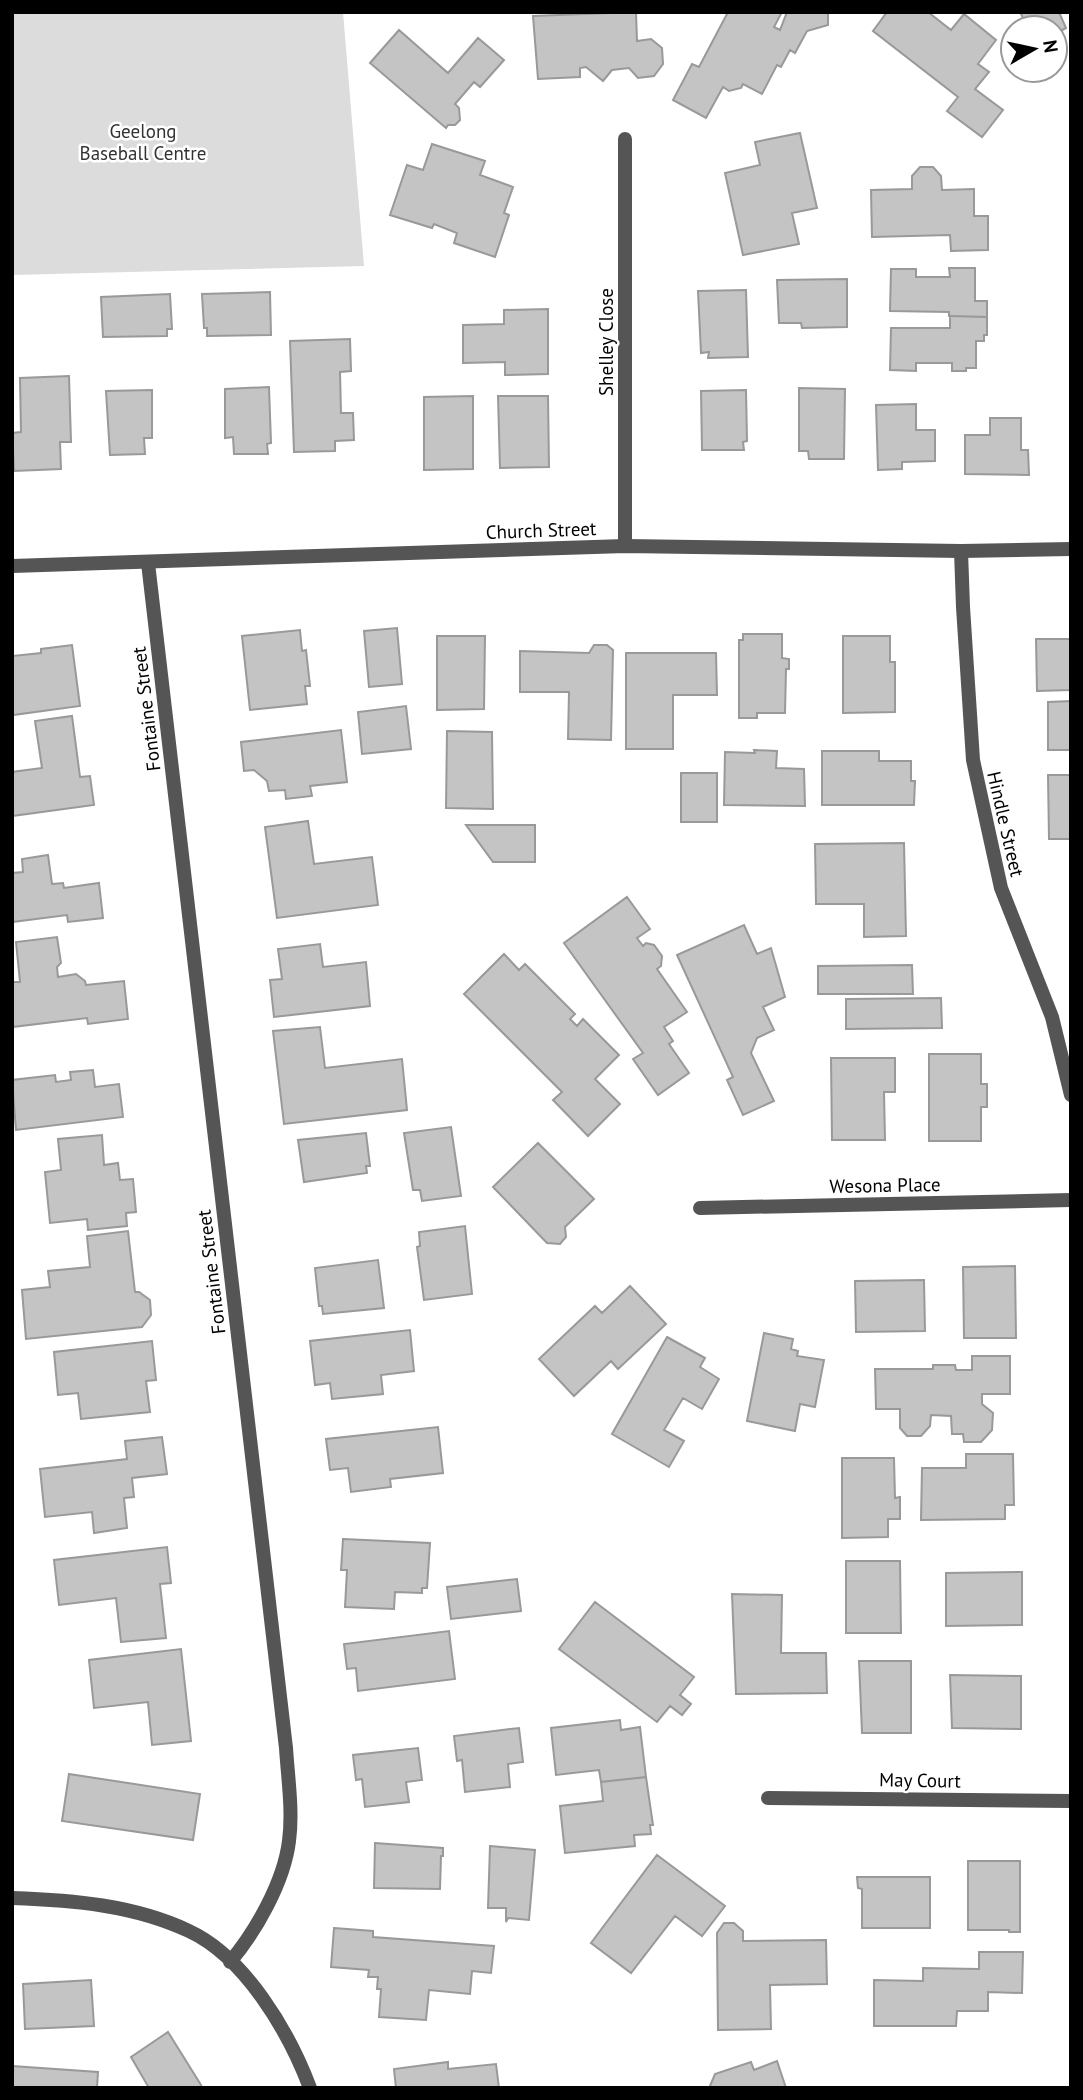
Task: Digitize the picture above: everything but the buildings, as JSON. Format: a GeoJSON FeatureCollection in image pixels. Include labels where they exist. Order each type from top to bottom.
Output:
{"type":"FeatureCollection","features":[{"type":"Feature","properties":{"kind":"street","name":"Shelley Close"},"geometry":{"type":"LineString","coordinates":[[625,139],[625,546]]}},
{"type":"Feature","properties":{"kind":"street","name":"Church Street"},"geometry":{"type":"LineString","coordinates":[[12,566],[625,546],[961,551],[1071,549]]}},
{"type":"Feature","properties":{"kind":"street","name":"Hindle Street"},"geometry":{"type":"LineString","coordinates":[[961,551],[962,607],[973,760],[1001,888],[1052,1017],[1071,1095]]}},
{"type":"Feature","properties":{"kind":"street","name":"Fontaine Street"},"geometry":{"type":"LineString","coordinates":[[148,563],[284,1734],[290,1809],[289,1842],[284,1863],[267,1905],[248,1941],[230,1962]]}},
{"type":"Feature","properties":{"kind":"street","name":"Wesona Place"},"geometry":{"type":"LineString","coordinates":[[701,1208],[1071,1200]]}},
{"type":"Feature","properties":{"kind":"street","name":"May Court"},"geometry":{"type":"LineString","coordinates":[[768,1798],[1071,1801]]}},
{"type":"Feature","properties":{"kind":"street"},"geometry":{"type":"LineString","coordinates":[[12,1898],[104,1904],[190,1931],[211,1945],[254,1986],[282,2026],[301,2062],[310,2088]]}},
{"type":"Feature","properties":{"kind":"green space","name":"Geelong Baseball Centre"},"geometry":{"type":"Polygon","coordinates":[[[12,12],[343,12],[364,266],[12,275],[12,12]]]}}]}
